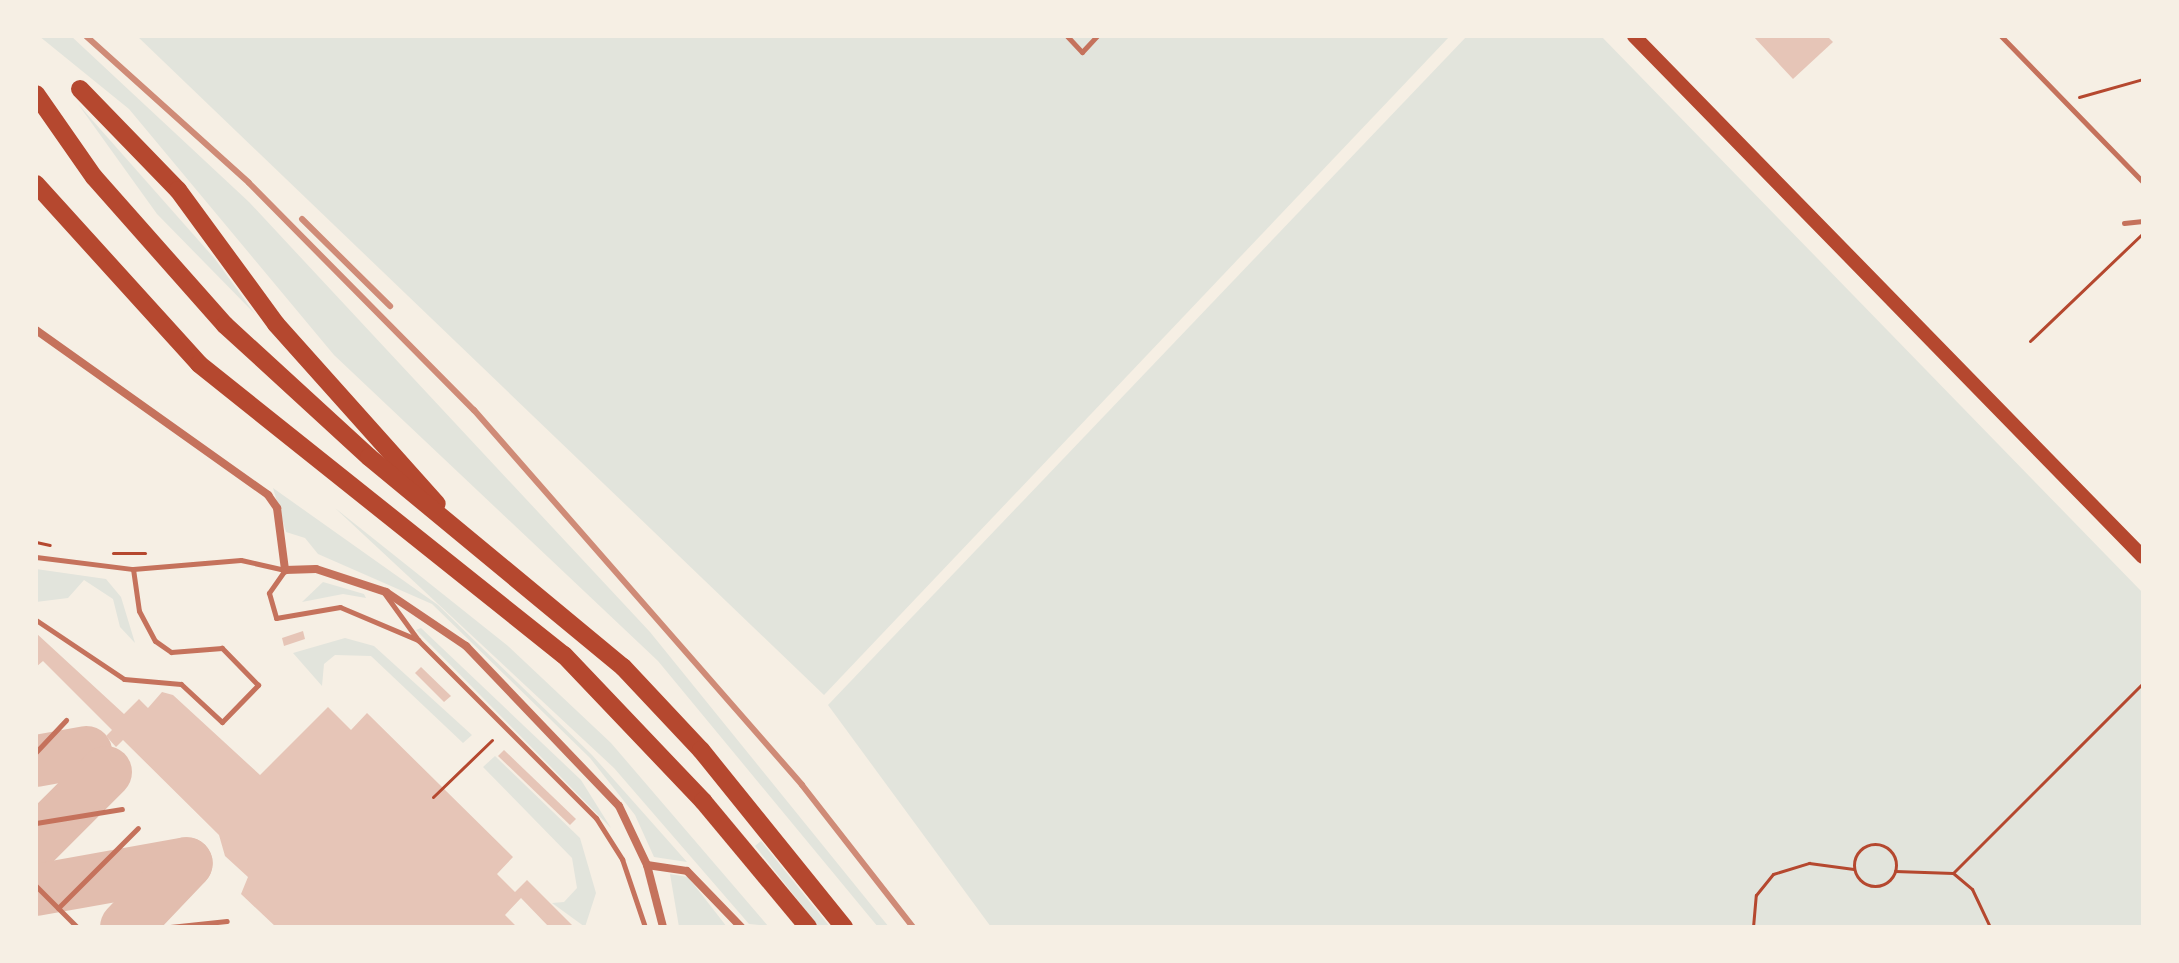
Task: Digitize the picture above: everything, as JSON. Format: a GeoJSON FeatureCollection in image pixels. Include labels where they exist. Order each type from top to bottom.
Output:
{"type":"FeatureCollection","features":[{"type":"Feature","properties":{"kind":"highway"},"geometry":{"type":"LineString","coordinates":[[80,89],[178,190],[276,324],[416,473],[446,517]]}},
{"type":"Feature","properties":{"kind":"highway"},"geometry":{"type":"LineString","coordinates":[[36,94],[94,177],[225,325],[623,667],[844,927]]}},
{"type":"Feature","properties":{"kind":"highway"},"geometry":{"type":"LineString","coordinates":[[36,184],[199,364],[564,655],[703,801],[808,927]]}},
{"type":"Feature","properties":{"kind":"main road"},"geometry":{"type":"LineString","coordinates":[[1634,36],[2143,557]]}},
{"type":"Feature","properties":{"kind":"street"},"geometry":{"type":"LineString","coordinates":[[36,330],[268,495],[285,570],[316,569],[382,590],[425,612],[466,646],[590,771],[619,806],[647,865],[663,927]]}},
{"type":"Feature","properties":{"kind":"street"},"geometry":{"type":"LineString","coordinates":[[647,865],[687,871],[741,927]]}},
{"type":"Feature","properties":{"kind":"lane"},"geometry":{"type":"LineString","coordinates":[[1067,36],[1082,52],[1097,36]]}},
{"type":"Feature","properties":{"kind":"lane"},"geometry":{"type":"LineString","coordinates":[[2001,36],[2143,182]]}},
{"type":"Feature","properties":{"kind":"lane"},"geometry":{"type":"LineString","coordinates":[[2124,223],[2143,221]]}},
{"type":"Feature","properties":{"kind":"lane"},"geometry":{"type":"LineString","coordinates":[[36,557],[133,569],[241,560],[285,570],[269,593],[276,618],[340,607],[418,640]]}},
{"type":"Feature","properties":{"kind":"lane"},"geometry":{"type":"LineString","coordinates":[[36,620],[124,679],[181,684],[222,722],[258,685],[222,648],[171,652],[155,641],[139,611],[133,569]]}},
{"type":"Feature","properties":{"kind":"lane"},"geometry":{"type":"LineString","coordinates":[[382,590],[418,640],[596,818],[622,859],[645,927]]}},
{"type":"Feature","properties":{"kind":"lane"},"geometry":{"type":"LineString","coordinates":[[36,752],[66,720]]}},
{"type":"Feature","properties":{"kind":"lane"},"geometry":{"type":"LineString","coordinates":[[36,823],[122,809]]}},
{"type":"Feature","properties":{"kind":"lane"},"geometry":{"type":"LineString","coordinates":[[58,908],[138,828]]}},
{"type":"Feature","properties":{"kind":"lane"},"geometry":{"type":"LineString","coordinates":[[36,886],[77,927]]}},
{"type":"Feature","properties":{"kind":"lane"},"geometry":{"type":"LineString","coordinates":[[170,927],[222,918],[222,927]]}},
{"type":"Feature","properties":{"kind":"lane"},"geometry":{"type":"LineString","coordinates":[[519,927],[535,927]]}},
{"type":"Feature","properties":{"kind":"path"},"geometry":{"type":"LineString","coordinates":[[2063,100],[2143,81],[2143,107]]}},
{"type":"Feature","properties":{"kind":"path"},"geometry":{"type":"LineString","coordinates":[[2030,341],[2143,232]]}},
{"type":"Feature","properties":{"kind":"path"},"geometry":{"type":"LineString","coordinates":[[36,542],[61,547]]}},
{"type":"Feature","properties":{"kind":"path"},"geometry":{"type":"LineString","coordinates":[[101,552],[145,553]]}},
{"type":"Feature","properties":{"kind":"path"},"geometry":{"type":"LineString","coordinates":[[1953,873],[2143,683]]}},
{"type":"Feature","properties":{"kind":"path"},"geometry":{"type":"LineString","coordinates":[[433,797],[492,740]]}},
{"type":"Feature","properties":{"kind":"path"},"geometry":{"type":"LineString","coordinates":[[1854,869],[1860,850],[1872,844],[1891,851],[1895,871]]}},
{"type":"Feature","properties":{"kind":"path"},"geometry":{"type":"LineString","coordinates":[[1753,927],[1756,895],[1773,874],[1809,863],[1854,869],[1874,887],[1895,871],[1953,873],[1972,889],[1990,927]]}},
{"type":"Feature","properties":{"kind":"shaded area"},"geometry":{"type":"Polygon","coordinates":[[[39,36],[71,36],[249,202],[650,632],[889,927],[878,927],[658,661],[334,355],[129,109],[39,36]]]}},
{"type":"Feature","properties":{"kind":"shaded area"},"geometry":{"type":"Polygon","coordinates":[[[137,36],[1450,36],[824,695],[137,36]]]}},
{"type":"Feature","properties":{"kind":"shaded area"},"geometry":{"type":"Polygon","coordinates":[[[1467,36],[1601,36],[2143,593],[2143,927],[991,927],[828,705],[1467,36]]]}},
{"type":"Feature","properties":{"kind":"shaded area"},"geometry":{"type":"Polygon","coordinates":[[[78,104],[215,259],[255,314],[157,214],[78,104]]]}},
{"type":"Feature","properties":{"kind":"shaded area"},"geometry":{"type":"Polygon","coordinates":[[[273,488],[438,605],[592,755],[687,862],[654,857],[635,815],[590,758],[432,604],[318,554],[305,538],[286,532],[273,488]]]}},
{"type":"Feature","properties":{"kind":"shaded area"},"geometry":{"type":"Polygon","coordinates":[[[335,508],[508,646],[611,743],[768,926],[749,924],[614,768],[335,508]]]}},
{"type":"Feature","properties":{"kind":"shaded area"},"geometry":{"type":"Polygon","coordinates":[[[36,569],[106,579],[121,597],[135,643],[120,627],[113,599],[84,580],[68,598],[36,602],[36,569]]]}},
{"type":"Feature","properties":{"kind":"shaded area"},"geometry":{"type":"Polygon","coordinates":[[[323,582],[364,594],[366,598],[343,594],[302,602],[323,582]]]}},
{"type":"Feature","properties":{"kind":"shaded area"},"geometry":{"type":"Polygon","coordinates":[[[421,628],[581,780],[611,828],[416,630],[421,628]]]}},
{"type":"Feature","properties":{"kind":"shaded area"},"geometry":{"type":"Polygon","coordinates":[[[345,638],[374,646],[472,735],[463,743],[371,656],[335,655],[324,664],[322,686],[293,653],[345,638]]]}},
{"type":"Feature","properties":{"kind":"shaded area"},"geometry":{"type":"Polygon","coordinates":[[[495,756],[580,838],[596,893],[585,927],[552,903],[564,902],[577,888],[572,858],[483,767],[495,756]]]}},
{"type":"Feature","properties":{"kind":"shaded area"},"geometry":{"type":"Polygon","coordinates":[[[761,841],[830,927],[819,927],[755,846],[761,841]]]}},
{"type":"Feature","properties":{"kind":"shaded area"},"geometry":{"type":"Polygon","coordinates":[[[670,874],[688,877],[727,927],[679,927],[670,874]]]}},
{"type":"Feature","properties":{"kind":"building"},"geometry":{"type":"Polygon","coordinates":[[[1753,36],[1827,36],[1833,42],[1793,79],[1753,36]]]}},
{"type":"Feature","properties":{"kind":"building"},"geometry":{"type":"Polygon","coordinates":[[[303,631],[305,639],[284,646],[282,638],[303,631]]]}},
{"type":"Feature","properties":{"kind":"building"},"geometry":{"type":"Polygon","coordinates":[[[36,633],[124,714],[139,699],[148,708],[162,692],[173,695],[260,775],[328,707],[351,730],[367,713],[513,857],[497,874],[515,892],[527,880],[574,927],[549,927],[521,898],[505,915],[517,927],[276,927],[241,894],[248,877],[225,856],[219,835],[123,740],[116,747],[106,736],[112,730],[43,661],[36,667],[36,633]]]}},
{"type":"Feature","properties":{"kind":"building"},"geometry":{"type":"Polygon","coordinates":[[[421,667],[451,696],[444,702],[415,673],[421,667]]]}},
{"type":"Feature","properties":{"kind":"building"},"geometry":{"type":"Polygon","coordinates":[[[504,750],[576,819],[570,825],[498,756],[504,750]]]}},
{"type":"Feature","properties":{"kind":"taxiway"},"geometry":{"type":"LineString","coordinates":[[36,761],[86,752]]}},
{"type":"Feature","properties":{"kind":"taxiway"},"geometry":{"type":"LineString","coordinates":[[36,842],[106,772]]}},
{"type":"Feature","properties":{"kind":"taxiway"},"geometry":{"type":"LineString","coordinates":[[36,890],[187,863]]}},
{"type":"Feature","properties":{"kind":"taxiway"},"geometry":{"type":"LineString","coordinates":[[126,927],[187,863]]}},
{"type":"Feature","properties":{"kind":"railway"},"geometry":{"type":"LineString","coordinates":[[86,36],[249,183],[474,410],[802,785],[913,927]]}},
{"type":"Feature","properties":{"kind":"railway"},"geometry":{"type":"LineString","coordinates":[[302,219],[390,306]]}}]}
